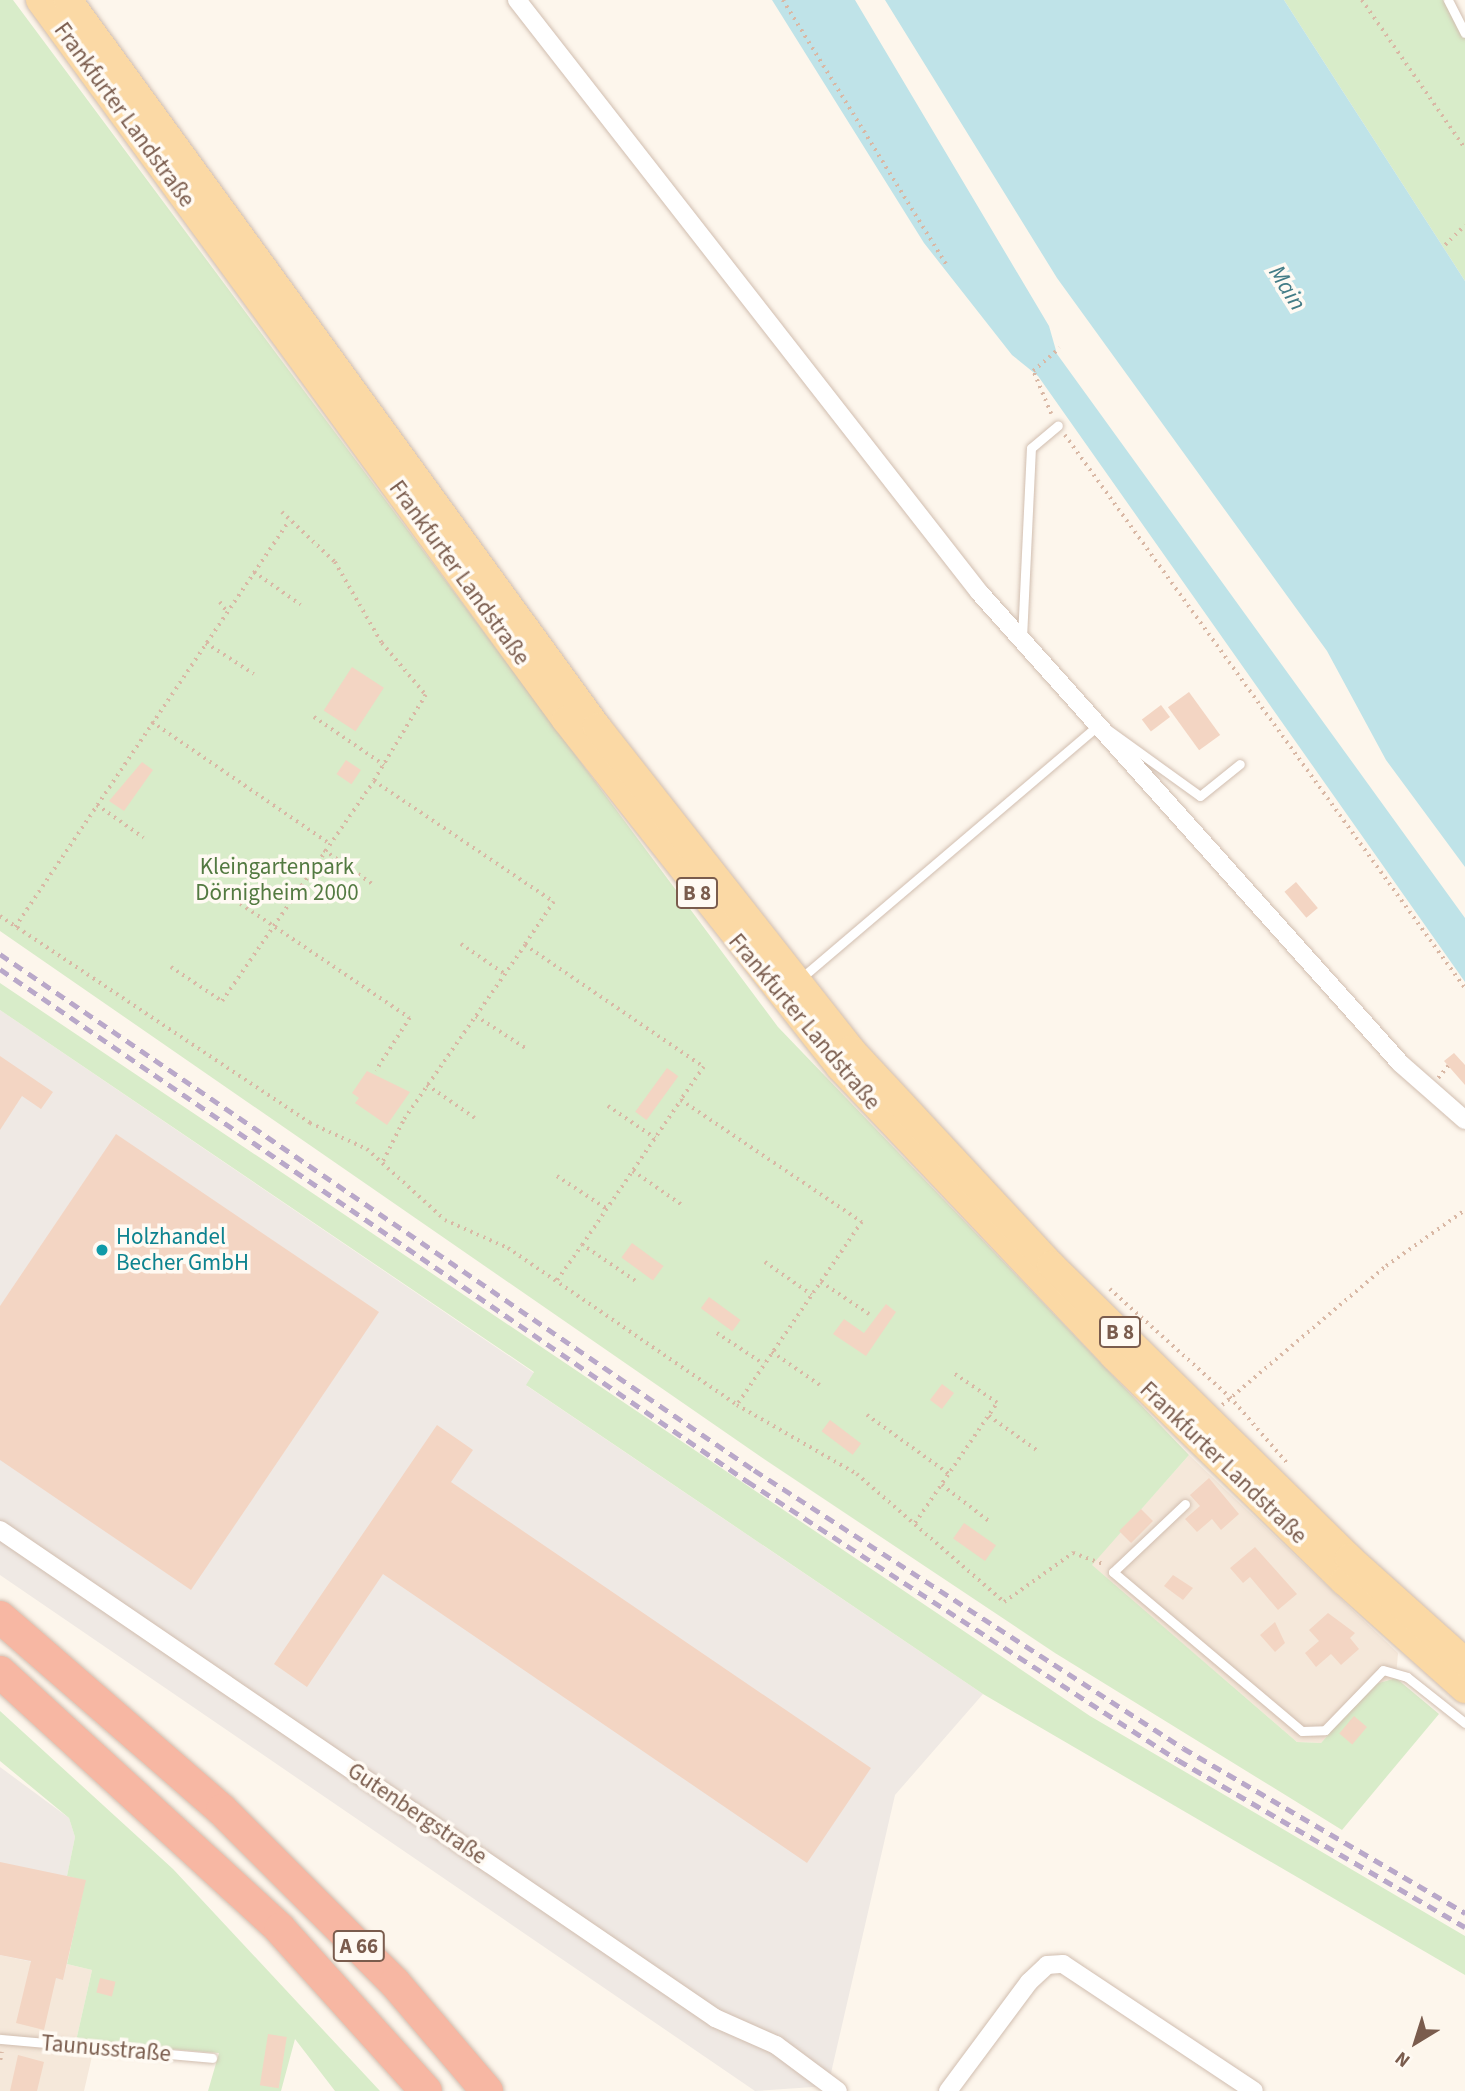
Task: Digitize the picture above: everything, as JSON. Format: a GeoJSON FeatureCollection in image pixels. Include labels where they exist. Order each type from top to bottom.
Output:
{"type":"FeatureCollection","features":[{"type":"Feature","properties":{"kind":"highway","name":"A 66"},"geometry":{"type":"LineString","coordinates":[[0,1617],[222,1810],[395,1983],[487,2091]]}},
{"type":"Feature","properties":{"kind":"highway","name":"A 66"},"geometry":{"type":"LineString","coordinates":[[0,1672],[280,1928],[426,2091]]}},
{"type":"Feature","properties":{"kind":"main road","name":"Frankfurter Landstraße"},"geometry":{"type":"LineString","coordinates":[[40,0],[583,742],[840,1067],[1114,1356],[1465,1689]]}},
{"type":"Feature","properties":{"kind":"main road","name":"Frankfurter Landstraße"},"geometry":{"type":"LineString","coordinates":[[68,0],[589,716],[796,983],[958,1168],[1208,1418],[1465,1662]]}},
{"type":"Feature","properties":{"kind":"street"},"geometry":{"type":"LineString","coordinates":[[517,0],[1021,642],[1100,724],[1401,1064],[1465,1120]]}},
{"type":"Feature","properties":{"kind":"street","name":"Gutenbergstraße"},"geometry":{"type":"LineString","coordinates":[[0,1530],[715,2018],[776,2045],[838,2091]]}},
{"type":"Feature","properties":{"kind":"street"},"geometry":{"type":"LineString","coordinates":[[948,2091],[1030,1982],[1047,1965],[1063,1964],[1254,2091]]}},
{"type":"Feature","properties":{"kind":"lane"},"geometry":{"type":"LineString","coordinates":[[1448,0],[1465,33]]}},
{"type":"Feature","properties":{"kind":"lane"},"geometry":{"type":"LineString","coordinates":[[1021,642],[1031,448],[1058,425]]}},
{"type":"Feature","properties":{"kind":"lane"},"geometry":{"type":"LineString","coordinates":[[796,983],[1100,724],[1200,796],[1240,764]]}},
{"type":"Feature","properties":{"kind":"lane"},"geometry":{"type":"LineString","coordinates":[[1185,1504],[1113,1572],[1311,1735],[1325,1730],[1383,1670],[1407,1677],[1465,1723]]}},
{"type":"Feature","properties":{"kind":"lane","name":"Taunusstraße"},"geometry":{"type":"LineString","coordinates":[[0,2039],[212,2058]]}},
{"type":"Feature","properties":{"kind":"path"},"geometry":{"type":"LineString","coordinates":[[783,0],[948,267]]}},
{"type":"Feature","properties":{"kind":"path"},"geometry":{"type":"LineString","coordinates":[[1362,0],[1465,148]]}},
{"type":"Feature","properties":{"kind":"path"},"geometry":{"type":"LineString","coordinates":[[1445,245],[1465,225]]}},
{"type":"Feature","properties":{"kind":"path"},"geometry":{"type":"LineString","coordinates":[[1059,348],[1033,371],[1058,425],[1465,988]]}},
{"type":"Feature","properties":{"kind":"path"},"geometry":{"type":"LineString","coordinates":[[171,967],[222,1001],[374,781],[426,695],[382,643],[335,562],[282,512]]}},
{"type":"Feature","properties":{"kind":"path"},"geometry":{"type":"LineString","coordinates":[[15,928],[289,521]]}},
{"type":"Feature","properties":{"kind":"path"},"geometry":{"type":"LineString","coordinates":[[254,572],[302,605]]}},
{"type":"Feature","properties":{"kind":"path"},"geometry":{"type":"LineString","coordinates":[[220,602],[228,612]]}},
{"type":"Feature","properties":{"kind":"path"},"geometry":{"type":"LineString","coordinates":[[206,643],[254,674]]}},
{"type":"Feature","properties":{"kind":"path"},"geometry":{"type":"LineString","coordinates":[[314,717],[384,765]]}},
{"type":"Feature","properties":{"kind":"path"},"geometry":{"type":"LineString","coordinates":[[152,722],[329,843]]}},
{"type":"Feature","properties":{"kind":"path"},"geometry":{"type":"LineString","coordinates":[[374,781],[554,902],[427,1085],[383,1161]]}},
{"type":"Feature","properties":{"kind":"path"},"geometry":{"type":"LineString","coordinates":[[97,805],[144,838]]}},
{"type":"Feature","properties":{"kind":"path"},"geometry":{"type":"LineString","coordinates":[[324,850],[375,886]]}},
{"type":"Feature","properties":{"kind":"path"},"geometry":{"type":"LineString","coordinates":[[223,892],[410,1018],[376,1071]]}},
{"type":"Feature","properties":{"kind":"path"},"geometry":{"type":"LineString","coordinates":[[0,916],[310,1123],[383,1161],[445,1220],[508,1248],[737,1405],[857,1474],[1004,1602],[1073,1553],[1089,1555],[1113,1572]]}},
{"type":"Feature","properties":{"kind":"path"},"geometry":{"type":"LineString","coordinates":[[461,944],[505,974]]}},
{"type":"Feature","properties":{"kind":"path"},"geometry":{"type":"LineString","coordinates":[[525,945],[704,1067],[556,1280]]}},
{"type":"Feature","properties":{"kind":"path"},"geometry":{"type":"LineString","coordinates":[[477,1016],[527,1049]]}},
{"type":"Feature","properties":{"kind":"path"},"geometry":{"type":"LineString","coordinates":[[427,1085],[475,1118]]}},
{"type":"Feature","properties":{"kind":"path"},"geometry":{"type":"LineString","coordinates":[[681,1100],[862,1222],[737,1405]]}},
{"type":"Feature","properties":{"kind":"path"},"geometry":{"type":"LineString","coordinates":[[608,1106],[655,1139]]}},
{"type":"Feature","properties":{"kind":"path"},"geometry":{"type":"LineString","coordinates":[[633,1171],[682,1205]]}},
{"type":"Feature","properties":{"kind":"path"},"geometry":{"type":"LineString","coordinates":[[557,1176],[607,1209]]}},
{"type":"Feature","properties":{"kind":"path"},"geometry":{"type":"LineString","coordinates":[[1208,1418],[1386,1266],[1465,1210]]}},
{"type":"Feature","properties":{"kind":"path"},"geometry":{"type":"LineString","coordinates":[[582,1245],[635,1281]]}},
{"type":"Feature","properties":{"kind":"path"},"geometry":{"type":"LineString","coordinates":[[765,1262],[812,1295]]}},
{"type":"Feature","properties":{"kind":"path"},"geometry":{"type":"LineString","coordinates":[[821,1282],[870,1314]]}},
{"type":"Feature","properties":{"kind":"path"},"geometry":{"type":"LineString","coordinates":[[1105,1285],[1230,1397],[1297,1474]]}},
{"type":"Feature","properties":{"kind":"path"},"geometry":{"type":"LineString","coordinates":[[718,1333],[764,1364]]}},
{"type":"Feature","properties":{"kind":"path"},"geometry":{"type":"LineString","coordinates":[[772,1352],[820,1385]]}},
{"type":"Feature","properties":{"kind":"path"},"geometry":{"type":"LineString","coordinates":[[915,1523],[997,1403],[954,1374]]}},
{"type":"Feature","properties":{"kind":"path"},"geometry":{"type":"LineString","coordinates":[[867,1415],[949,1474]]}},
{"type":"Feature","properties":{"kind":"path"},"geometry":{"type":"LineString","coordinates":[[989,1416],[1038,1451]]}},
{"type":"Feature","properties":{"kind":"path"},"geometry":{"type":"LineString","coordinates":[[942,1485],[989,1521]]}},
{"type":"Feature","properties":{"kind":"shaded area"},"geometry":{"type":"Polygon","coordinates":[[[0,1010],[534,1373],[527,1386],[983,1694],[895,1795],[828,2086],[755,2091],[0,1575],[0,1010]]]}},
{"type":"Feature","properties":{"kind":"shaded area"},"geometry":{"type":"Polygon","coordinates":[[[1189,1455],[1398,1653],[1396,1678],[1372,1685],[1321,1743],[1297,1742],[1091,1565],[1189,1455]]]}},
{"type":"Feature","properties":{"kind":"shaded area"},"geometry":{"type":"Polygon","coordinates":[[[0,1767],[69,1818],[75,1837],[67,1876],[86,1880],[63,1980],[31,1973],[33,1962],[0,1955],[0,1767]]]}},
{"type":"Feature","properties":{"kind":"shaded area"},"geometry":{"type":"Polygon","coordinates":[[[0,1955],[33,1962],[63,1979],[67,1964],[92,1970],[74,2050],[93,2052],[84,2091],[0,2091],[0,1955]]]}},
{"type":"Feature","properties":{"kind":"green space","name":"Kleingartenpark Dörnigheim 2000"},"geometry":{"type":"Polygon","coordinates":[[[0,0],[13,0],[778,1027],[1189,1455],[1092,1565],[1297,1742],[1321,1743],[1372,1685],[1396,1678],[1439,1714],[1342,1830],[1055,1653],[764,1459],[0,931],[0,0]]]}},
{"type":"Feature","properties":{"kind":"green space"},"geometry":{"type":"Polygon","coordinates":[[[1284,0],[1443,0],[1465,38],[1465,281],[1284,0]]]}},
{"type":"Feature","properties":{"kind":"green space"},"geometry":{"type":"Polygon","coordinates":[[[0,983],[1090,1716],[1465,1936],[1465,1975],[983,1694],[526,1385],[534,1372],[0,1010],[0,983]]]}},
{"type":"Feature","properties":{"kind":"green space"},"geometry":{"type":"Polygon","coordinates":[[[0,1711],[173,1869],[380,2091],[335,2091],[295,2039],[281,2091],[208,2091],[219,2053],[76,2041],[92,1970],[67,1964],[85,1881],[67,1876],[75,1837],[69,1818],[0,1761],[0,1711]]]}},
{"type":"Feature","properties":{"kind":"water"},"geometry":{"type":"Polygon","coordinates":[[[772,0],[855,0],[1049,326],[1057,354],[1465,918],[1465,982],[1038,376],[1012,355],[924,243],[772,0]]]}},
{"type":"Feature","properties":{"kind":"water","name":"Main"},"geometry":{"type":"Polygon","coordinates":[[[885,0],[1284,0],[1465,281],[1465,867],[1386,760],[1327,651],[1057,278],[885,0]]]}},
{"type":"Feature","properties":{"kind":"building"},"geometry":{"type":"Polygon","coordinates":[[[352,667],[384,688],[356,731],[324,711],[352,667]]]}},
{"type":"Feature","properties":{"kind":"building"},"geometry":{"type":"Polygon","coordinates":[[[1189,692],[1220,735],[1199,750],[1168,707],[1189,692]]]}},
{"type":"Feature","properties":{"kind":"building"},"geometry":{"type":"Polygon","coordinates":[[[1161,705],[1170,717],[1151,731],[1142,719],[1161,705]]]}},
{"type":"Feature","properties":{"kind":"building"},"geometry":{"type":"Polygon","coordinates":[[[346,760],[361,770],[351,784],[336,774],[346,760]]]}},
{"type":"Feature","properties":{"kind":"building"},"geometry":{"type":"Polygon","coordinates":[[[142,762],[153,770],[124,811],[109,801],[142,762]]]}},
{"type":"Feature","properties":{"kind":"building"},"geometry":{"type":"Polygon","coordinates":[[[1296,882],[1318,908],[1306,918],[1285,892],[1296,882]]]}},
{"type":"Feature","properties":{"kind":"building"},"geometry":{"type":"Polygon","coordinates":[[[1454,1053],[1465,1065],[1465,1085],[1444,1061],[1454,1053]]]}},
{"type":"Feature","properties":{"kind":"building"},"geometry":{"type":"Polygon","coordinates":[[[0,1056],[53,1092],[41,1109],[22,1096],[0,1130],[0,1056]]]}},
{"type":"Feature","properties":{"kind":"building"},"geometry":{"type":"Polygon","coordinates":[[[667,1068],[678,1076],[647,1120],[635,1112],[667,1068]]]}},
{"type":"Feature","properties":{"kind":"building"},"geometry":{"type":"Polygon","coordinates":[[[367,1071],[410,1092],[387,1125],[355,1103],[359,1098],[352,1093],[367,1071]]]}},
{"type":"Feature","properties":{"kind":"building"},"geometry":{"type":"Polygon","coordinates":[[[116,1134],[379,1312],[191,1590],[0,1460],[0,1306],[116,1134]]]}},
{"type":"Feature","properties":{"kind":"building"},"geometry":{"type":"Polygon","coordinates":[[[632,1243],[664,1266],[653,1280],[621,1258],[632,1243]]]}},
{"type":"Feature","properties":{"kind":"building"},"geometry":{"type":"Polygon","coordinates":[[[709,1297],[741,1320],[732,1331],[701,1308],[709,1297]]]}},
{"type":"Feature","properties":{"kind":"building"},"geometry":{"type":"Polygon","coordinates":[[[886,1304],[896,1312],[866,1356],[833,1334],[844,1319],[864,1333],[886,1304]]]}},
{"type":"Feature","properties":{"kind":"building"},"geometry":{"type":"Polygon","coordinates":[[[942,1384],[954,1393],[942,1409],[930,1400],[942,1384]]]}},
{"type":"Feature","properties":{"kind":"building"},"geometry":{"type":"Polygon","coordinates":[[[830,1420],[861,1443],[853,1455],[822,1431],[830,1420]]]}},
{"type":"Feature","properties":{"kind":"building"},"geometry":{"type":"Polygon","coordinates":[[[437,1425],[473,1450],[451,1482],[871,1768],[807,1863],[383,1574],[307,1687],[274,1664],[437,1425]]]}},
{"type":"Feature","properties":{"kind":"building"},"geometry":{"type":"Polygon","coordinates":[[[1209,1478],[1239,1514],[1221,1530],[1212,1519],[1197,1532],[1185,1519],[1200,1506],[1190,1495],[1209,1478]]]}},
{"type":"Feature","properties":{"kind":"building"},"geometry":{"type":"Polygon","coordinates":[[[1141,1509],[1153,1521],[1131,1543],[1119,1531],[1141,1509]]]}},
{"type":"Feature","properties":{"kind":"building"},"geometry":{"type":"Polygon","coordinates":[[[964,1523],[996,1545],[985,1561],[953,1539],[964,1523]]]}},
{"type":"Feature","properties":{"kind":"building"},"geometry":{"type":"Polygon","coordinates":[[[1255,1547],[1297,1594],[1278,1610],[1250,1577],[1243,1583],[1230,1568],[1255,1547]]]}},
{"type":"Feature","properties":{"kind":"building"},"geometry":{"type":"Polygon","coordinates":[[[1173,1575],[1193,1588],[1183,1600],[1164,1586],[1173,1575]]]}},
{"type":"Feature","properties":{"kind":"building"},"geometry":{"type":"Polygon","coordinates":[[[1328,1613],[1355,1633],[1350,1638],[1359,1649],[1341,1665],[1331,1654],[1316,1667],[1305,1653],[1319,1641],[1309,1630],[1328,1613]]]}},
{"type":"Feature","properties":{"kind":"building"},"geometry":{"type":"Polygon","coordinates":[[[1275,1622],[1285,1643],[1275,1652],[1260,1635],[1275,1622]]]}},
{"type":"Feature","properties":{"kind":"building"},"geometry":{"type":"Polygon","coordinates":[[[1354,1716],[1367,1727],[1352,1745],[1339,1734],[1354,1716]]]}},
{"type":"Feature","properties":{"kind":"building"},"geometry":{"type":"Polygon","coordinates":[[[0,1862],[86,1880],[63,1980],[56,1978],[44,2030],[16,2023],[31,1961],[0,1955],[0,1862]]]}},
{"type":"Feature","properties":{"kind":"building"},"geometry":{"type":"Polygon","coordinates":[[[100,1978],[116,1982],[112,1996],[96,1993],[100,1978]]]}},
{"type":"Feature","properties":{"kind":"building"},"geometry":{"type":"Polygon","coordinates":[[[268,2034],[287,2037],[279,2088],[260,2085],[268,2034]]]}},
{"type":"Feature","properties":{"kind":"building"},"geometry":{"type":"Polygon","coordinates":[[[18,2055],[44,2062],[37,2091],[10,2091],[18,2055]]]}},
{"type":"Feature","properties":{"kind":"railway"},"geometry":{"type":"LineString","coordinates":[[0,954],[754,1470],[1183,1748],[1465,1913]]}},
{"type":"Feature","properties":{"kind":"railway"},"geometry":{"type":"LineString","coordinates":[[0,969],[747,1481],[1178,1760],[1465,1927]]}},
{"type":"Feature","properties":{"kind":"place","name":"Holzhandel Becher GmbH"},"geometry":{"type":"Point","coordinates":[102,1250]}}]}
